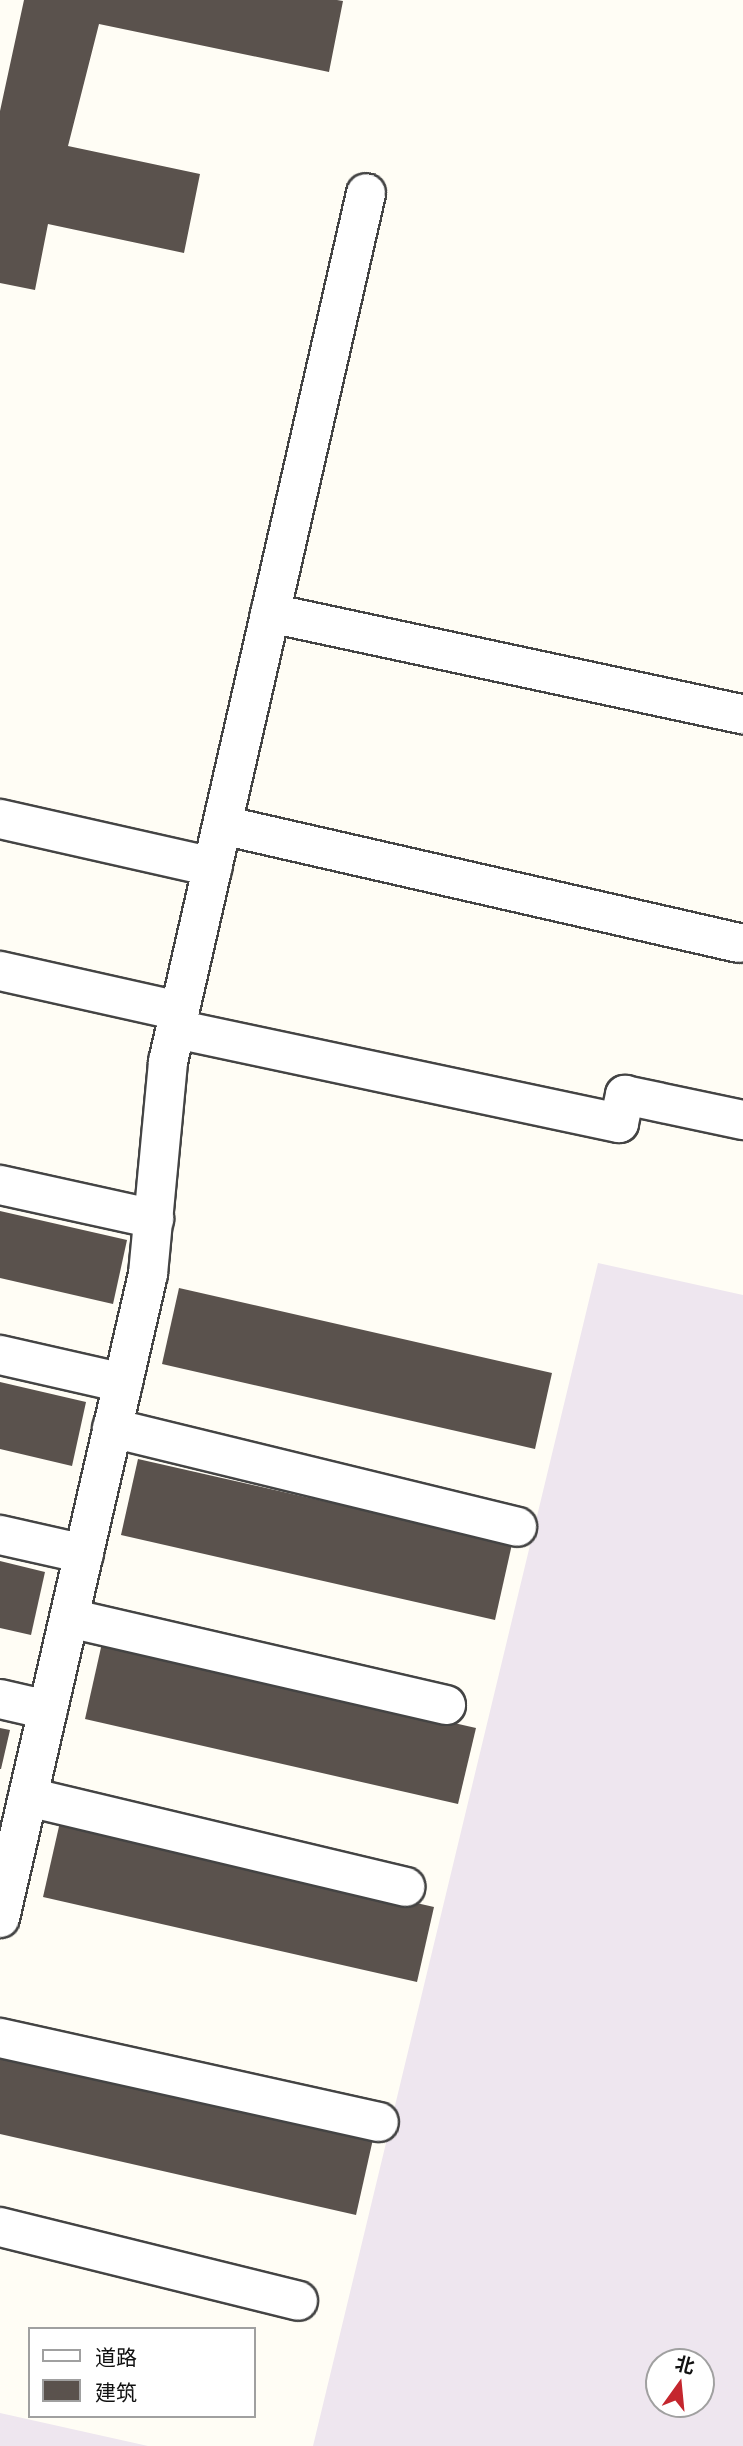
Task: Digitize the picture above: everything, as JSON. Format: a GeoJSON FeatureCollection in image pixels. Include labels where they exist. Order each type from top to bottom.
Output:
{"type":"FeatureCollection","features":[{"type":"Feature","properties":{"kind":"lane"},"geometry":{"type":"LineString","coordinates":[[0,1917],[5,1870],[28,1797],[123,1383],[154,1219],[160,1103],[177,1020],[366,194]]}},
{"type":"Feature","properties":{"kind":"lane"},"geometry":{"type":"LineString","coordinates":[[270,613],[743,714]]}},
{"type":"Feature","properties":{"kind":"lane"},"geometry":{"type":"LineString","coordinates":[[0,819],[213,867]]}},
{"type":"Feature","properties":{"kind":"lane"},"geometry":{"type":"LineString","coordinates":[[222,825],[740,943]]}},
{"type":"Feature","properties":{"kind":"lane"},"geometry":{"type":"LineString","coordinates":[[0,971],[177,1020],[619,1123],[625,1095],[743,1121]]}},
{"type":"Feature","properties":{"kind":"lane"},"geometry":{"type":"LineString","coordinates":[[0,1185],[154,1219]]}},
{"type":"Feature","properties":{"kind":"lane"},"geometry":{"type":"LineString","coordinates":[[0,1355],[123,1383]]}},
{"type":"Feature","properties":{"kind":"lane"},"geometry":{"type":"LineString","coordinates":[[112,1428],[517,1527]]}},
{"type":"Feature","properties":{"kind":"lane"},"geometry":{"type":"LineString","coordinates":[[0,1535],[84,1554]]}},
{"type":"Feature","properties":{"kind":"lane"},"geometry":{"type":"LineString","coordinates":[[69,1619],[446,1705]]}},
{"type":"Feature","properties":{"kind":"lane"},"geometry":{"type":"LineString","coordinates":[[0,1699],[48,1710]]}},
{"type":"Feature","properties":{"kind":"lane"},"geometry":{"type":"LineString","coordinates":[[28,1797],[405,1887]]}},
{"type":"Feature","properties":{"kind":"lane"},"geometry":{"type":"LineString","coordinates":[[0,2038],[379,2122]]}},
{"type":"Feature","properties":{"kind":"lane"},"geometry":{"type":"LineString","coordinates":[[0,2227],[298,2301]]}},
{"type":"Feature","properties":{"kind":"shaded area"},"geometry":{"type":"Polygon","coordinates":[[[598,1263],[743,1295],[743,2446],[313,2446],[598,1263]]]}},
{"type":"Feature","properties":{"kind":"shaded area"},"geometry":{"type":"Polygon","coordinates":[[[0,2413],[148,2446],[0,2446],[0,2413]]]}},
{"type":"Feature","properties":{"kind":"building"},"geometry":{"type":"Polygon","coordinates":[[[24,0],[343,1],[329,72],[99,24],[68,146],[200,174],[184,253],[48,224],[35,290],[0,283],[0,111],[24,0]]]}},
{"type":"Feature","properties":{"kind":"building"},"geometry":{"type":"Polygon","coordinates":[[[0,1211],[127,1240],[113,1304],[0,1278],[0,1211]]]}},
{"type":"Feature","properties":{"kind":"building"},"geometry":{"type":"Polygon","coordinates":[[[179,1288],[552,1373],[535,1449],[162,1364],[179,1288]]]}},
{"type":"Feature","properties":{"kind":"building"},"geometry":{"type":"Polygon","coordinates":[[[0,1382],[86,1402],[72,1466],[0,1449],[0,1382]]]}},
{"type":"Feature","properties":{"kind":"building"},"geometry":{"type":"Polygon","coordinates":[[[138,1459],[512,1544],[495,1620],[121,1535],[138,1459]]]}},
{"type":"Feature","properties":{"kind":"building"},"geometry":{"type":"Polygon","coordinates":[[[0,1561],[45,1572],[31,1635],[0,1628],[0,1561]]]}},
{"type":"Feature","properties":{"kind":"building"},"geometry":{"type":"Polygon","coordinates":[[[102,1643],[476,1728],[458,1804],[85,1719],[102,1643]]]}},
{"type":"Feature","properties":{"kind":"building"},"geometry":{"type":"Polygon","coordinates":[[[0,1728],[10,1730],[1,1769],[0,1769],[0,1728]]]}},
{"type":"Feature","properties":{"kind":"building"},"geometry":{"type":"Polygon","coordinates":[[[60,1822],[434,1907],[417,1982],[43,1897],[60,1822]]]}},
{"type":"Feature","properties":{"kind":"building"},"geometry":{"type":"Polygon","coordinates":[[[0,2055],[373,2139],[356,2215],[0,2134],[0,2055]]]}}]}
